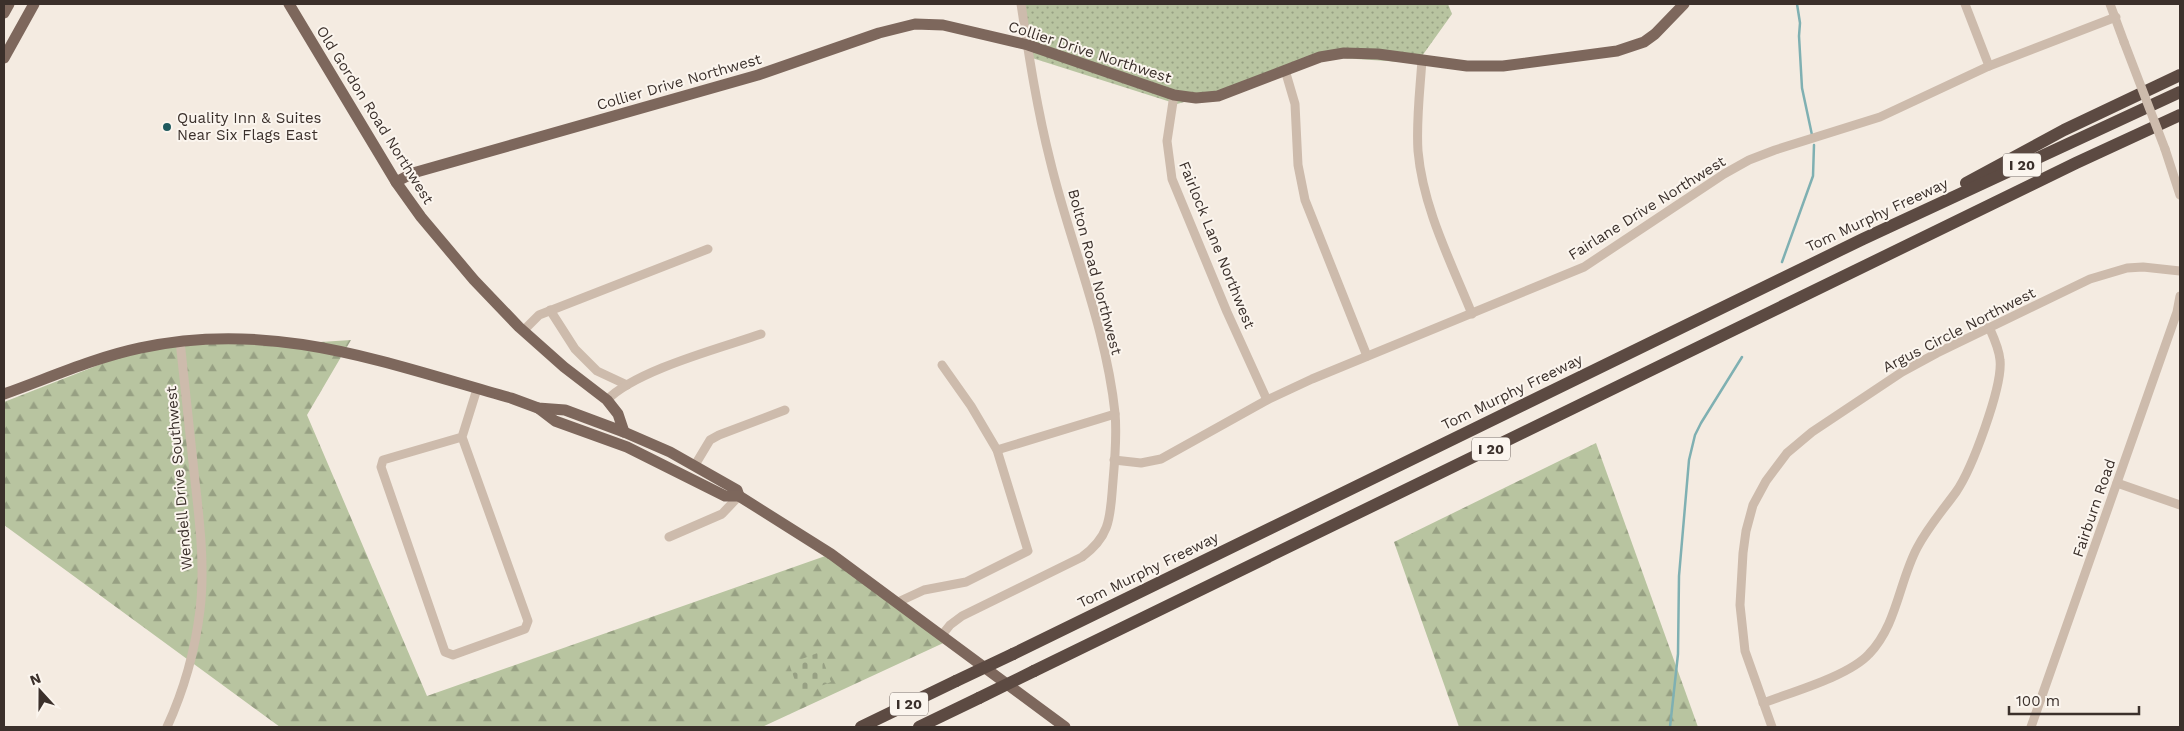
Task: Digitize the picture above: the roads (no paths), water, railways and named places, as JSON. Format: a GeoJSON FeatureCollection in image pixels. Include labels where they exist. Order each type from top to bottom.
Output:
{"type":"FeatureCollection","features":[{"type":"Feature","properties":{"kind":"highway"},"geometry":{"type":"LineString","coordinates":[[1863,239],[2044,140],[2180,75]]}},
{"type":"Feature","properties":{"kind":"highway","name":"Tom Murphy Freeway"},"geometry":{"type":"LineString","coordinates":[[861,727],[1863,239],[2180,92]]}},
{"type":"Feature","properties":{"kind":"highway","name":"I 20"},"geometry":{"type":"LineString","coordinates":[[919,727],[2084,159],[2180,115]]}},
{"type":"Feature","properties":{"kind":"main road"},"geometry":{"type":"LineString","coordinates":[[4,13],[9,4]]}},
{"type":"Feature","properties":{"kind":"main road"},"geometry":{"type":"LineString","coordinates":[[4,58],[34,4]]}},
{"type":"Feature","properties":{"kind":"main road","name":"Old Gordon Road Northwest"},"geometry":{"type":"LineString","coordinates":[[289,4],[396,182],[446,248],[523,331],[564,367],[607,400],[618,414],[624,432]]}},
{"type":"Feature","properties":{"kind":"main road","name":"Collier Drive Northwest"},"geometry":{"type":"LineString","coordinates":[[396,182],[413,173],[758,75],[879,33],[915,24],[943,25],[1028,45],[1174,95],[1196,98],[1218,96],[1320,57],[1344,53],[1378,54],[1466,66],[1502,66],[1617,51],[1644,42],[1655,34],[1684,4]]}},
{"type":"Feature","properties":{"kind":"main road"},"geometry":{"type":"LineString","coordinates":[[4,394],[103,357],[140,348],[180,341],[257,338],[296,342],[334,349],[538,408],[565,410],[670,452],[737,490],[739,496]]}},
{"type":"Feature","properties":{"kind":"main road"},"geometry":{"type":"LineString","coordinates":[[538,408],[555,421],[627,447],[725,496],[739,496],[830,554],[898,602],[1065,727]]}},
{"type":"Feature","properties":{"kind":"street","name":"Bolton Road Northwest"},"geometry":{"type":"LineString","coordinates":[[942,635],[950,625],[962,616],[1082,558],[1096,548],[1105,535],[1110,522],[1115,414],[1105,356],[1092,302],[1050,162],[1021,4]]}},
{"type":"Feature","properties":{"kind":"street"},"geometry":{"type":"LineString","coordinates":[[1965,4],[1988,66]]}},
{"type":"Feature","properties":{"kind":"street"},"geometry":{"type":"LineString","coordinates":[[2110,4],[2165,149],[2180,195]]}},
{"type":"Feature","properties":{"kind":"street","name":"Fairlane Drive Northwest"},"geometry":{"type":"LineString","coordinates":[[1114,460],[1141,463],[1160,459],[1267,400],[1367,356],[1584,267],[1724,174],[1749,160],[1880,117],[1988,66],[2116,17]]}},
{"type":"Feature","properties":{"kind":"street"},"geometry":{"type":"LineString","coordinates":[[1422,60],[1417,126],[1422,178],[1433,218],[1472,314]]}},
{"type":"Feature","properties":{"kind":"street"},"geometry":{"type":"LineString","coordinates":[[1285,70],[1295,104],[1298,165],[1305,200],[1367,356]]}},
{"type":"Feature","properties":{"kind":"street","name":"Fairlock Lane Northwest"},"geometry":{"type":"LineString","coordinates":[[1174,95],[1167,140],[1172,178],[1227,312],[1267,400]]}},
{"type":"Feature","properties":{"kind":"street"},"geometry":{"type":"LineString","coordinates":[[523,331],[539,315],[550,310],[708,249]]}},
{"type":"Feature","properties":{"kind":"street","name":"Argus Circle Northwest"},"geometry":{"type":"LineString","coordinates":[[1772,727],[1745,650],[1740,605],[1746,531],[1754,505],[1766,481],[1787,453],[1812,432],[1902,372],[1989,327],[2090,279],[2109,271],[2143,267],[2180,271]]}},
{"type":"Feature","properties":{"kind":"street","name":"Fairburn Road"},"geometry":{"type":"LineString","coordinates":[[2031,727],[2177,312],[2180,296]]}},
{"type":"Feature","properties":{"kind":"street"},"geometry":{"type":"LineString","coordinates":[[550,310],[575,349],[597,371],[627,385]]}},
{"type":"Feature","properties":{"kind":"street"},"geometry":{"type":"LineString","coordinates":[[1763,703],[1850,669],[1869,655],[1882,638],[1917,548],[1969,470],[1997,390],[2001,374],[2000,359],[1997,345],[1989,327]]}},
{"type":"Feature","properties":{"kind":"street"},"geometry":{"type":"LineString","coordinates":[[607,400],[627,385],[676,363],[762,334]]}},
{"type":"Feature","properties":{"kind":"street","name":"Wendell Drive Southwest"},"geometry":{"type":"LineString","coordinates":[[167,727],[179,700],[193,656],[200,610],[202,571],[199,521],[180,341]]}},
{"type":"Feature","properties":{"kind":"street"},"geometry":{"type":"LineString","coordinates":[[898,602],[924,590],[966,582],[1028,551],[997,450],[971,406],[942,365]]}},
{"type":"Feature","properties":{"kind":"street"},"geometry":{"type":"LineString","coordinates":[[462,437],[383,460],[381,467],[445,652],[453,655],[525,629],[528,621],[462,437],[477,389]]}},
{"type":"Feature","properties":{"kind":"street"},"geometry":{"type":"LineString","coordinates":[[695,465],[710,440],[719,434],[784,410]]}},
{"type":"Feature","properties":{"kind":"street"},"geometry":{"type":"LineString","coordinates":[[997,450],[1115,414]]}},
{"type":"Feature","properties":{"kind":"street"},"geometry":{"type":"LineString","coordinates":[[2117,482],[2180,505]]}},
{"type":"Feature","properties":{"kind":"street"},"geometry":{"type":"LineString","coordinates":[[669,537],[722,514],[739,496]]}},
{"type":"Feature","properties":{"kind":"waterway"},"geometry":{"type":"LineString","coordinates":[[1797,4],[1800,23],[1802,88],[1812,135]]}},
{"type":"Feature","properties":{"kind":"waterway"},"geometry":{"type":"LineString","coordinates":[[1782,262],[1813,176],[1814,145]]}},
{"type":"Feature","properties":{"kind":"waterway"},"geometry":{"type":"LineString","coordinates":[[1670,727],[1678,654],[1679,576],[1689,460],[1695,435],[1701,423],[1742,357]]}},
{"type":"Feature","properties":{"kind":"place","name":"Quality Inn & Suites Near Six Flags East"},"geometry":{"type":"Point","coordinates":[167,127]}}]}
